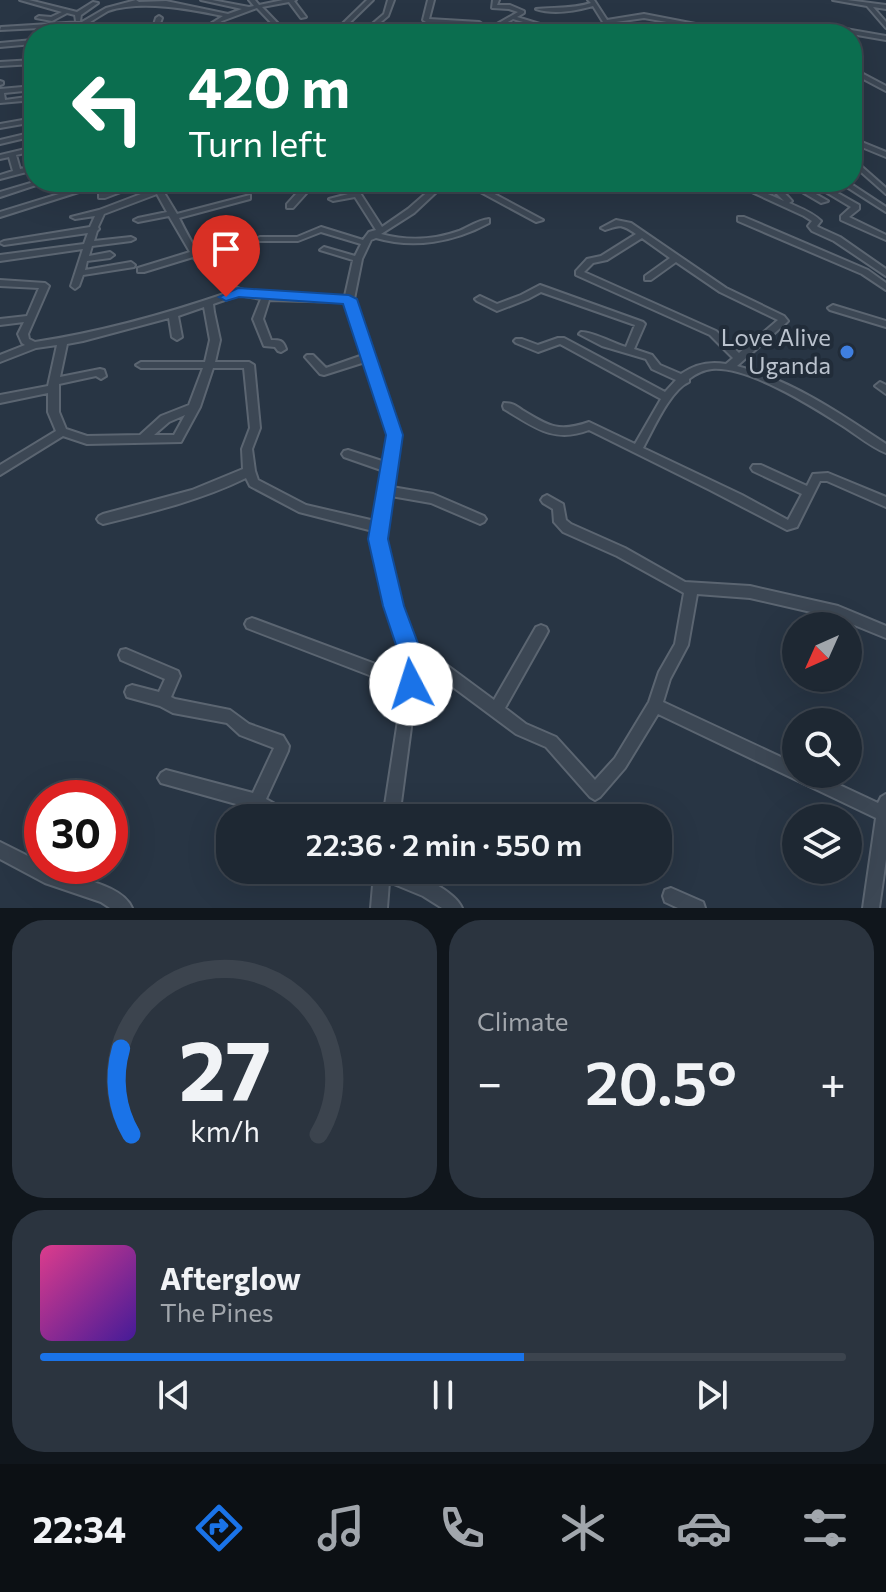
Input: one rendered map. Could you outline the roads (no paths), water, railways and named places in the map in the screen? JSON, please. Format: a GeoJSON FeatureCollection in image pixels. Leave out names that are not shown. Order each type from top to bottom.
{"type":"FeatureCollection","features":[{"type":"Feature","properties":{"kind":"street"},"geometry":{"type":"LineString","coordinates":[[23,0],[78,14],[95,3]]}},
{"type":"Feature","properties":{"kind":"street"},"geometry":{"type":"LineString","coordinates":[[113,0],[150,9]]}},
{"type":"Feature","properties":{"kind":"street"},"geometry":{"type":"LineString","coordinates":[[78,14],[81,24],[141,0]]}},
{"type":"Feature","properties":{"kind":"street"},"geometry":{"type":"LineString","coordinates":[[204,0],[253,8],[273,24]]}},
{"type":"Feature","properties":{"kind":"street"},"geometry":{"type":"LineString","coordinates":[[252,0],[253,8]]}},
{"type":"Feature","properties":{"kind":"street"},"geometry":{"type":"LineString","coordinates":[[216,24],[253,8],[292,0],[303,17]]}},
{"type":"Feature","properties":{"kind":"street"},"geometry":{"type":"LineString","coordinates":[[345,24],[370,0]]}},
{"type":"Feature","properties":{"kind":"street"},"geometry":{"type":"LineString","coordinates":[[375,24],[386,15],[391,0]]}},
{"type":"Feature","properties":{"kind":"street"},"geometry":{"type":"LineString","coordinates":[[431,0],[426,20],[479,24]]}},
{"type":"Feature","properties":{"kind":"street"},"geometry":{"type":"LineString","coordinates":[[496,0],[494,7],[510,7],[522,12],[499,24]]}},
{"type":"Feature","properties":{"kind":"street"},"geometry":{"type":"LineString","coordinates":[[836,0],[886,7]]}},
{"type":"Feature","properties":{"kind":"street"},"geometry":{"type":"LineString","coordinates":[[539,9],[550,12],[561,8],[576,10],[593,2],[606,22],[649,17],[688,24]]}},
{"type":"Feature","properties":{"kind":"street"},"geometry":{"type":"LineString","coordinates":[[125,5],[164,3],[229,16]]}},
{"type":"Feature","properties":{"kind":"street"},"geometry":{"type":"LineString","coordinates":[[868,5],[886,26]]}},
{"type":"Feature","properties":{"kind":"street"},"geometry":{"type":"LineString","coordinates":[[39,18],[52,19],[67,11]]}},
{"type":"Feature","properties":{"kind":"street"},"geometry":{"type":"LineString","coordinates":[[157,24],[159,18]]}},
{"type":"Feature","properties":{"kind":"street"},"geometry":{"type":"LineString","coordinates":[[515,18],[535,24]]}},
{"type":"Feature","properties":{"kind":"street"},"geometry":{"type":"LineString","coordinates":[[1,29],[24,28]]}},
{"type":"Feature","properties":{"kind":"street"},"geometry":{"type":"LineString","coordinates":[[862,34],[886,38]]}},
{"type":"Feature","properties":{"kind":"street"},"geometry":{"type":"LineString","coordinates":[[0,45],[24,43]]}},
{"type":"Feature","properties":{"kind":"street"},"geometry":{"type":"LineString","coordinates":[[0,64],[24,63]]}},
{"type":"Feature","properties":{"kind":"street"},"geometry":{"type":"LineString","coordinates":[[862,76],[886,89]]}},
{"type":"Feature","properties":{"kind":"street"},"geometry":{"type":"LineString","coordinates":[[24,89],[0,91],[2,102],[23,100],[24,106]]}},
{"type":"Feature","properties":{"kind":"street"},"geometry":{"type":"LineString","coordinates":[[0,126],[24,122]]}},
{"type":"Feature","properties":{"kind":"street"},"geometry":{"type":"LineString","coordinates":[[0,142],[24,136]]}},
{"type":"Feature","properties":{"kind":"street"},"geometry":{"type":"LineString","coordinates":[[862,144],[886,155]]}},
{"type":"Feature","properties":{"kind":"street"},"geometry":{"type":"LineString","coordinates":[[0,157],[24,151]]}},
{"type":"Feature","properties":{"kind":"street"},"geometry":{"type":"LineString","coordinates":[[12,154],[17,172]]}},
{"type":"Feature","properties":{"kind":"street"},"geometry":{"type":"LineString","coordinates":[[862,169],[886,192]]}},
{"type":"Feature","properties":{"kind":"street"},"geometry":{"type":"LineString","coordinates":[[0,177],[24,170]]}},
{"type":"Feature","properties":{"kind":"street"},"geometry":{"type":"LineString","coordinates":[[0,195],[24,187]]}},
{"type":"Feature","properties":{"kind":"street"},"geometry":{"type":"LineString","coordinates":[[20,203],[55,192]]}},
{"type":"Feature","properties":{"kind":"street"},"geometry":{"type":"LineString","coordinates":[[66,192],[71,194]]}},
{"type":"Feature","properties":{"kind":"street"},"geometry":{"type":"LineString","coordinates":[[0,215],[58,202],[77,192]]}},
{"type":"Feature","properties":{"kind":"street"},"geometry":{"type":"LineString","coordinates":[[102,196],[112,192]]}},
{"type":"Feature","properties":{"kind":"street"},"geometry":{"type":"LineString","coordinates":[[75,217],[101,212],[143,192]]}},
{"type":"Feature","properties":{"kind":"street"},"geometry":{"type":"LineString","coordinates":[[160,192],[195,253],[226,287],[266,296],[349,299]]}},
{"type":"Feature","properties":{"kind":"street"},"geometry":{"type":"LineString","coordinates":[[290,206],[303,192]]}},
{"type":"Feature","properties":{"kind":"street"},"geometry":{"type":"LineString","coordinates":[[393,804],[411,684],[412,657],[382,563],[379,527],[395,435],[349,299],[358,259],[372,236],[411,211],[432,192]]}},
{"type":"Feature","properties":{"kind":"street"},"geometry":{"type":"LineString","coordinates":[[485,192],[539,220]]}},
{"type":"Feature","properties":{"kind":"street"},"geometry":{"type":"LineString","coordinates":[[757,192],[816,220],[812,226],[815,229],[837,239],[886,273]]}},
{"type":"Feature","properties":{"kind":"street"},"geometry":{"type":"LineString","coordinates":[[780,192],[788,200],[787,205]]}},
{"type":"Feature","properties":{"kind":"street"},"geometry":{"type":"LineString","coordinates":[[809,192],[824,201]]}},
{"type":"Feature","properties":{"kind":"street"},"geometry":{"type":"LineString","coordinates":[[830,192],[856,207],[844,218],[886,238]]}},
{"type":"Feature","properties":{"kind":"street"},"geometry":{"type":"LineString","coordinates":[[858,192],[886,210]]}},
{"type":"Feature","properties":{"kind":"street"},"geometry":{"type":"LineString","coordinates":[[333,199],[358,194],[372,236]]}},
{"type":"Feature","properties":{"kind":"street"},"geometry":{"type":"LineString","coordinates":[[138,220],[174,215],[247,197]]}},
{"type":"Feature","properties":{"kind":"street"},"geometry":{"type":"LineString","coordinates":[[75,286],[101,212]]}},
{"type":"Feature","properties":{"kind":"street"},"geometry":{"type":"LineString","coordinates":[[741,219],[865,272],[886,287]]}},
{"type":"Feature","properties":{"kind":"street"},"geometry":{"type":"LineString","coordinates":[[260,239],[298,239],[321,229],[393,241],[429,240],[472,229],[486,221]]}},
{"type":"Feature","properties":{"kind":"street"},"geometry":{"type":"LineString","coordinates":[[605,228],[620,222],[723,290],[764,307],[783,321],[735,362],[699,368],[685,380],[667,398],[638,448]]}},
{"type":"Feature","properties":{"kind":"street"},"geometry":{"type":"LineString","coordinates":[[4,243],[95,229]]}},
{"type":"Feature","properties":{"kind":"street"},"geometry":{"type":"LineString","coordinates":[[641,235],[604,258],[591,260],[579,272],[713,333],[735,362],[823,407],[886,449]]}},
{"type":"Feature","properties":{"kind":"street"},"geometry":{"type":"LineString","coordinates":[[0,258],[131,239]]}},
{"type":"Feature","properties":{"kind":"street"},"geometry":{"type":"LineString","coordinates":[[324,250],[358,259]]}},
{"type":"Feature","properties":{"kind":"street"},"geometry":{"type":"LineString","coordinates":[[141,270],[195,253]]}},
{"type":"Feature","properties":{"kind":"street"},"geometry":{"type":"LineString","coordinates":[[83,259],[110,255]]}},
{"type":"Feature","properties":{"kind":"street"},"geometry":{"type":"LineString","coordinates":[[648,278],[676,258]]}},
{"type":"Feature","properties":{"kind":"street"},"geometry":{"type":"LineString","coordinates":[[79,273],[131,265]]}},
{"type":"Feature","properties":{"kind":"street"},"geometry":{"type":"LineString","coordinates":[[0,283],[45,286],[24,338],[34,345]]}},
{"type":"Feature","properties":{"kind":"street"},"geometry":{"type":"LineString","coordinates":[[480,299],[497,308],[527,299],[540,288],[560,294],[640,324],[629,351]]}},
{"type":"Feature","properties":{"kind":"street"},"geometry":{"type":"LineString","coordinates":[[0,359],[34,345],[62,343],[173,314],[238,292]]}},
{"type":"Feature","properties":{"kind":"street"},"geometry":{"type":"LineString","coordinates":[[266,296],[258,322],[267,344],[279,343],[281,349]]}},
{"type":"Feature","properties":{"kind":"street"},"geometry":{"type":"LineString","coordinates":[[62,343],[54,384],[53,415],[62,432],[87,440],[180,438],[195,407],[215,345],[209,303]]}},
{"type":"Feature","properties":{"kind":"street"},"geometry":{"type":"LineString","coordinates":[[833,308],[886,324]]}},
{"type":"Feature","properties":{"kind":"street"},"geometry":{"type":"LineString","coordinates":[[173,314],[177,337]]}},
{"type":"Feature","properties":{"kind":"street"},"geometry":{"type":"LineString","coordinates":[[0,322],[31,318]]}},
{"type":"Feature","properties":{"kind":"street"},"geometry":{"type":"LineString","coordinates":[[584,334],[649,357],[656,367],[685,380]]}},
{"type":"Feature","properties":{"kind":"street"},"geometry":{"type":"LineString","coordinates":[[519,341],[538,349],[561,340],[667,398]]}},
{"type":"Feature","properties":{"kind":"street"},"geometry":{"type":"LineString","coordinates":[[310,357],[324,372],[369,357]]}},
{"type":"Feature","properties":{"kind":"street"},"geometry":{"type":"LineString","coordinates":[[141,365],[250,366],[255,424],[247,449],[249,471],[254,483],[303,509],[379,527]]}},
{"type":"Feature","properties":{"kind":"street"},"geometry":{"type":"LineString","coordinates":[[0,399],[93,371],[100,372],[101,376]]}},
{"type":"Feature","properties":{"kind":"street"},"geometry":{"type":"LineString","coordinates":[[508,406],[558,433],[574,434],[588,426],[638,448],[689,476],[740,497],[787,525],[793,524],[817,477],[828,477],[886,502]]}},
{"type":"Feature","properties":{"kind":"street"},"geometry":{"type":"LineString","coordinates":[[143,439],[165,419],[195,407]]}},
{"type":"Feature","properties":{"kind":"street"},"geometry":{"type":"LineString","coordinates":[[0,471],[62,432]]}},
{"type":"Feature","properties":{"kind":"street"},"geometry":{"type":"LineString","coordinates":[[348,454],[389,468]]}},
{"type":"Feature","properties":{"kind":"street"},"geometry":{"type":"LineString","coordinates":[[757,468],[808,492]]}},
{"type":"Feature","properties":{"kind":"street"},"geometry":{"type":"LineString","coordinates":[[103,519],[220,487],[249,471]]}},
{"type":"Feature","properties":{"kind":"street"},"geometry":{"type":"LineString","coordinates":[[384,490],[433,499],[480,519]]}},
{"type":"Feature","properties":{"kind":"street"},"geometry":{"type":"LineString","coordinates":[[547,500],[559,507],[560,522],[567,528],[691,589],[750,592],[838,612],[886,632]]}},
{"type":"Feature","properties":{"kind":"street"},"geometry":{"type":"LineString","coordinates":[[412,657],[443,671],[521,729],[555,745],[595,792],[620,763],[655,705],[664,677],[681,645],[691,589]]}},
{"type":"Feature","properties":{"kind":"street"},"geometry":{"type":"LineString","coordinates":[[252,624],[411,684]]}},
{"type":"Feature","properties":{"kind":"street"},"geometry":{"type":"LineString","coordinates":[[495,711],[541,631]]}},
{"type":"Feature","properties":{"kind":"street"},"geometry":{"type":"LineString","coordinates":[[126,655],[173,676],[163,700]]}},
{"type":"Feature","properties":{"kind":"street"},"geometry":{"type":"LineString","coordinates":[[132,692],[163,700],[173,706],[230,717],[245,730],[278,741],[281,751],[257,802]]}},
{"type":"Feature","properties":{"kind":"street"},"geometry":{"type":"LineString","coordinates":[[655,705],[885,808],[871,908]]}},
{"type":"Feature","properties":{"kind":"street"},"geometry":{"type":"LineString","coordinates":[[166,778],[260,804]]}},
{"type":"Feature","properties":{"kind":"street"},"geometry":{"type":"LineString","coordinates":[[0,850],[51,877],[106,895],[124,908]]}},
{"type":"Feature","properties":{"kind":"street"},"geometry":{"type":"LineString","coordinates":[[379,908],[380,884]]}},
{"type":"Feature","properties":{"kind":"street"},"geometry":{"type":"LineString","coordinates":[[414,884],[448,901],[454,908]]}},
{"type":"Feature","properties":{"kind":"street"},"geometry":{"type":"LineString","coordinates":[[671,896],[697,908]]}},
{"type":"Feature","properties":{"kind":"place","name":"Love Alive Uganda"},"geometry":{"type":"Point","coordinates":[847,352]}}]}
